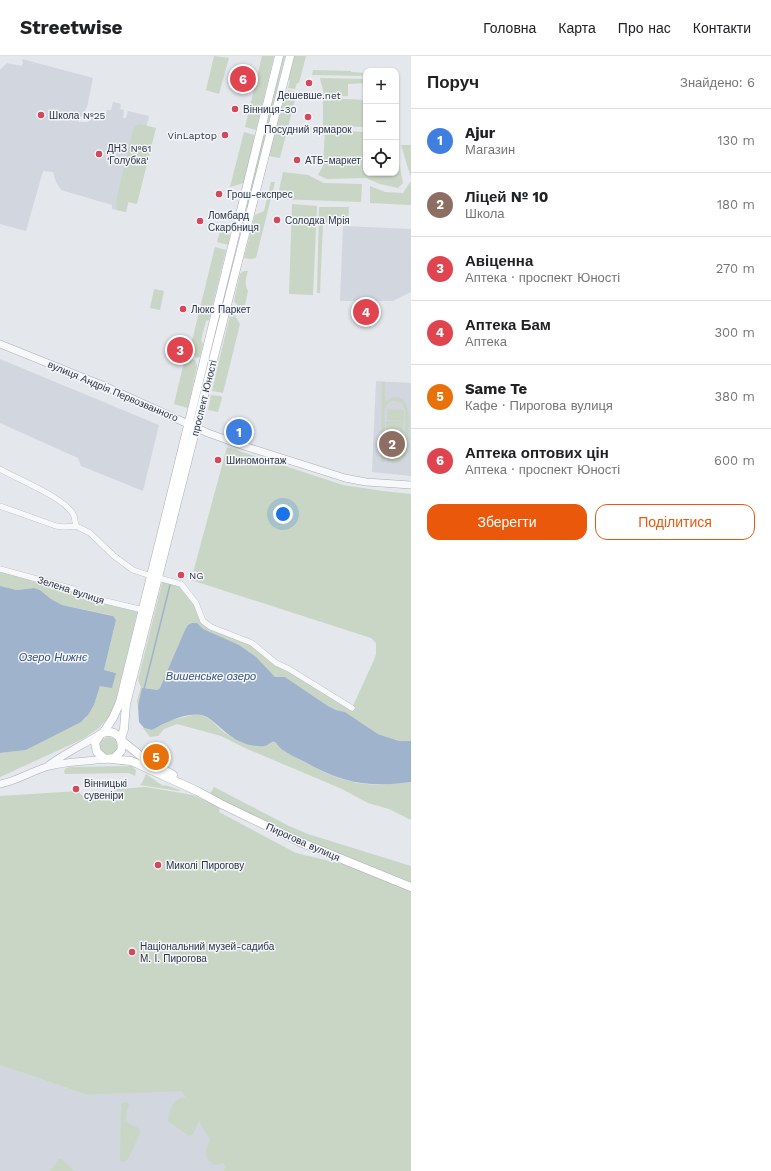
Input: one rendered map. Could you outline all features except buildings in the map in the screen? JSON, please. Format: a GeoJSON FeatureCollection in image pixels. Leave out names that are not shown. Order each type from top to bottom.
{"type":"FeatureCollection","features":[{"type":"Feature","properties":{"kind":"main road","name":"проспект Юності"},"geometry":{"type":"LineString","coordinates":[[121,740],[124,729],[126,704],[154,577],[192,426],[219,300],[279,56]]}},
{"type":"Feature","properties":{"kind":"main road","name":"проспект Юності"},"geometry":{"type":"LineString","coordinates":[[192,426],[228,302],[290,56]]}},
{"type":"Feature","properties":{"kind":"main road"},"geometry":{"type":"LineString","coordinates":[[241,208],[251,210]]}},
{"type":"Feature","properties":{"kind":"main road"},"geometry":{"type":"LineString","coordinates":[[219,300],[228,302]]}},
{"type":"Feature","properties":{"kind":"main road","name":"проспект Юності"},"geometry":{"type":"LineString","coordinates":[[101,734],[113,718],[120,702],[143,610],[154,577]]}},
{"type":"Feature","properties":{"kind":"main road"},"geometry":{"type":"LineString","coordinates":[[124,729],[138,754]]}},
{"type":"Feature","properties":{"kind":"main road"},"geometry":{"type":"LineString","coordinates":[[107,732],[114,733],[121,740],[121,751],[118,755],[108,759],[97,752],[95,748],[95,743],[101,734],[107,732]]}},
{"type":"Feature","properties":{"kind":"main road","name":"Пирогова вулиця"},"geometry":{"type":"LineString","coordinates":[[121,740],[138,754],[197,791],[221,804],[300,842],[411,887]]}},
{"type":"Feature","properties":{"kind":"main road","name":"Пирогова вулиця"},"geometry":{"type":"LineString","coordinates":[[108,759],[138,764],[197,791]]}},
{"type":"Feature","properties":{"kind":"street","name":"вулиця Андрія Первозванного"},"geometry":{"type":"LineString","coordinates":[[0,344],[96,382],[192,426],[244,446],[344,478],[366,482],[411,485]]}},
{"type":"Feature","properties":{"kind":"street"},"geometry":{"type":"LineString","coordinates":[[0,469],[40,489],[62,503],[74,516],[76,526]]}},
{"type":"Feature","properties":{"kind":"street"},"geometry":{"type":"LineString","coordinates":[[0,506],[56,526],[76,526],[90,533],[114,556],[133,570],[178,583],[183,586],[196,603],[204,621],[211,627],[252,643],[276,663],[290,669],[352,708]]}},
{"type":"Feature","properties":{"kind":"street","name":"Зелена вулиця"},"geometry":{"type":"LineString","coordinates":[[0,569],[73,589],[85,596],[143,610]]}},
{"type":"Feature","properties":{"kind":"street","name":"Пирогова вулиця"},"geometry":{"type":"LineString","coordinates":[[46,767],[60,757],[101,734]]}},
{"type":"Feature","properties":{"kind":"street","name":"Пирогова вулиця"},"geometry":{"type":"LineString","coordinates":[[0,784],[22,778],[46,767],[64,762],[108,759]]}},
{"type":"Feature","properties":{"kind":"shaded area"},"geometry":{"type":"Polygon","coordinates":[[[22,59],[93,78],[87,107],[78,122],[88,122],[91,114],[105,118],[107,110],[111,110],[113,102],[121,104],[120,109],[124,110],[123,118],[126,118],[128,111],[149,116],[126,212],[112,209],[112,205],[61,190],[56,182],[53,172],[43,171],[26,231],[0,224],[0,70],[7,63],[21,66],[23,64],[22,59]]]}},
{"type":"Feature","properties":{"kind":"shaded area"},"geometry":{"type":"Polygon","coordinates":[[[343,226],[411,229],[411,292],[393,301],[340,301],[343,226]]]}},
{"type":"Feature","properties":{"kind":"shaded area"},"geometry":{"type":"Polygon","coordinates":[[[0,359],[159,425],[143,491],[81,466],[78,458],[0,423],[0,359]]]}},
{"type":"Feature","properties":{"kind":"shaded area"},"geometry":{"type":"Polygon","coordinates":[[[376,381],[411,383],[411,476],[372,472],[376,381]]]}},
{"type":"Feature","properties":{"kind":"shaded area"},"geometry":{"type":"Polygon","coordinates":[[[0,1065],[87,1095],[182,1090],[226,1167],[223,1171],[0,1171],[0,1065]]]}},
{"type":"Feature","properties":{"kind":"green space"},"geometry":{"type":"Polygon","coordinates":[[[214,56],[229,58],[219,94],[206,90],[214,56]]]}},
{"type":"Feature","properties":{"kind":"green space"},"geometry":{"type":"Polygon","coordinates":[[[262,56],[274,56],[256,130],[245,127],[262,56]]]}},
{"type":"Feature","properties":{"kind":"green space"},"geometry":{"type":"Polygon","coordinates":[[[282,56],[285,56],[248,208],[245,207],[282,56]]]}},
{"type":"Feature","properties":{"kind":"green space"},"geometry":{"type":"Polygon","coordinates":[[[294,56],[306,56],[299,83],[297,83],[295,89],[288,88],[290,80],[288,80],[294,56]]]}},
{"type":"Feature","properties":{"kind":"green space"},"geometry":{"type":"Polygon","coordinates":[[[313,70],[363,73],[363,76],[312,75],[313,70]]]}},
{"type":"Feature","properties":{"kind":"green space"},"geometry":{"type":"Polygon","coordinates":[[[320,78],[363,79],[363,83],[348,84],[348,96],[324,97],[320,78]]]}},
{"type":"Feature","properties":{"kind":"green space"},"geometry":{"type":"Polygon","coordinates":[[[288,90],[297,92],[280,158],[269,156],[285,92],[287,93],[288,90]]]}},
{"type":"Feature","properties":{"kind":"green space"},"geometry":{"type":"Polygon","coordinates":[[[323,98],[363,100],[363,127],[323,126],[323,98]]]}},
{"type":"Feature","properties":{"kind":"green space"},"geometry":{"type":"Polygon","coordinates":[[[140,124],[156,128],[137,204],[128,202],[126,212],[117,210],[116,201],[133,130],[135,126],[140,124]]]}},
{"type":"Feature","properties":{"kind":"green space"},"geometry":{"type":"Polygon","coordinates":[[[325,130],[363,132],[363,176],[399,176],[399,163],[403,183],[398,188],[380,184],[366,178],[327,179],[318,175],[323,166],[325,130]]]}},
{"type":"Feature","properties":{"kind":"green space"},"geometry":{"type":"Polygon","coordinates":[[[244,132],[255,135],[244,183],[230,187],[244,132]]]}},
{"type":"Feature","properties":{"kind":"green space"},"geometry":{"type":"Polygon","coordinates":[[[401,145],[411,145],[411,178],[401,145]]]}},
{"type":"Feature","properties":{"kind":"green space"},"geometry":{"type":"Polygon","coordinates":[[[283,172],[308,175],[324,183],[362,184],[361,202],[277,199],[283,172]]]}},
{"type":"Feature","properties":{"kind":"green space"},"geometry":{"type":"Polygon","coordinates":[[[411,181],[411,205],[370,203],[370,186],[385,192],[403,193],[411,181]]]}},
{"type":"Feature","properties":{"kind":"green space"},"geometry":{"type":"Polygon","coordinates":[[[271,182],[275,182],[256,258],[244,258],[255,215],[264,211],[271,182]]]}},
{"type":"Feature","properties":{"kind":"green space"},"geometry":{"type":"Polygon","coordinates":[[[292,204],[317,206],[313,295],[289,294],[292,204]]]}},
{"type":"Feature","properties":{"kind":"green space"},"geometry":{"type":"Polygon","coordinates":[[[319,207],[349,207],[348,224],[323,223],[320,293],[317,293],[319,207]]]}},
{"type":"Feature","properties":{"kind":"green space"},"geometry":{"type":"Polygon","coordinates":[[[222,224],[230,236],[228,245],[217,242],[222,224]]]}},
{"type":"Feature","properties":{"kind":"green space"},"geometry":{"type":"Polygon","coordinates":[[[215,247],[226,250],[209,320],[206,321],[201,340],[203,344],[200,357],[196,358],[194,354],[189,353],[215,247]]]}},
{"type":"Feature","properties":{"kind":"green space"},"geometry":{"type":"Polygon","coordinates":[[[244,271],[248,271],[246,283],[248,291],[245,305],[238,306],[234,301],[240,274],[244,271]]]}},
{"type":"Feature","properties":{"kind":"green space"},"geometry":{"type":"Polygon","coordinates":[[[154,289],[164,291],[160,310],[150,308],[154,289]]]}},
{"type":"Feature","properties":{"kind":"green space"},"geometry":{"type":"Polygon","coordinates":[[[234,314],[240,324],[223,393],[212,391],[230,315],[234,314]]]}},
{"type":"Feature","properties":{"kind":"green space"},"geometry":{"type":"Polygon","coordinates":[[[185,358],[195,360],[197,366],[188,408],[174,404],[185,358]]]}},
{"type":"Feature","properties":{"kind":"green space"},"geometry":{"type":"Polygon","coordinates":[[[382,382],[385,382],[385,401],[398,397],[404,400],[408,408],[409,444],[407,453],[403,460],[393,463],[385,458],[385,462],[381,462],[382,382]],[[394,401],[389,403],[385,408],[385,450],[390,457],[394,459],[400,457],[405,451],[405,410],[402,403],[394,401]]]}},
{"type":"Feature","properties":{"kind":"green space"},"geometry":{"type":"Polygon","coordinates":[[[211,395],[221,396],[222,398],[218,412],[208,410],[211,395]]]}},
{"type":"Feature","properties":{"kind":"green space"},"geometry":{"type":"Polygon","coordinates":[[[387,409],[404,410],[404,421],[387,420],[387,409]]]}},
{"type":"Feature","properties":{"kind":"green space"},"geometry":{"type":"Polygon","coordinates":[[[386,421],[403,421],[403,452],[386,451],[386,421]]]}},
{"type":"Feature","properties":{"kind":"green space"},"geometry":{"type":"Polygon","coordinates":[[[227,447],[343,485],[411,494],[411,741],[399,741],[378,734],[345,712],[328,706],[285,677],[275,677],[272,674],[162,685],[157,690],[153,700],[138,706],[137,701],[141,687],[138,680],[163,579],[183,585],[203,621],[247,641],[352,708],[374,660],[376,654],[376,643],[371,638],[191,580],[227,447]]]}},
{"type":"Feature","properties":{"kind":"green space"},"geometry":{"type":"Polygon","coordinates":[[[0,569],[138,609],[117,697],[112,713],[108,718],[99,728],[83,739],[0,777],[0,753],[26,750],[85,719],[94,705],[100,686],[116,673],[104,670],[116,620],[111,615],[62,605],[51,599],[40,590],[34,588],[17,590],[0,586],[0,569]]]}},
{"type":"Feature","properties":{"kind":"green space"},"geometry":{"type":"Polygon","coordinates":[[[193,715],[203,716],[211,720],[225,733],[240,741],[267,745],[271,742],[275,742],[281,749],[290,754],[344,780],[369,784],[396,784],[411,782],[411,820],[389,809],[368,803],[342,789],[245,748],[221,736],[177,724],[164,729],[158,736],[150,737],[143,728],[152,730],[172,720],[193,715]]]}},
{"type":"Feature","properties":{"kind":"green space"},"geometry":{"type":"Polygon","coordinates":[[[109,737],[115,740],[118,746],[115,752],[109,755],[103,752],[100,746],[103,740],[109,737]]]}},
{"type":"Feature","properties":{"kind":"green space"},"geometry":{"type":"Polygon","coordinates":[[[131,766],[136,770],[135,776],[129,773],[65,774],[64,771],[66,768],[70,767],[131,766]]]}},
{"type":"Feature","properties":{"kind":"green space"},"geometry":{"type":"Polygon","coordinates":[[[146,774],[163,786],[165,785],[180,790],[140,785],[146,774]]]}},
{"type":"Feature","properties":{"kind":"green space"},"geometry":{"type":"Polygon","coordinates":[[[146,787],[193,795],[220,808],[219,812],[296,853],[375,872],[411,887],[411,1171],[223,1171],[226,1167],[223,1163],[214,1165],[208,1159],[206,1151],[210,1140],[199,1121],[193,1134],[189,1136],[168,1121],[170,1112],[175,1102],[179,1099],[186,1098],[182,1091],[87,1095],[0,1065],[0,796],[78,791],[86,800],[108,799],[111,792],[116,789],[146,787]]]}},
{"type":"Feature","properties":{"kind":"green space"},"geometry":{"type":"Polygon","coordinates":[[[214,787],[287,825],[308,834],[411,866],[411,883],[301,839],[210,794],[214,787]]]}},
{"type":"Feature","properties":{"kind":"green space"},"geometry":{"type":"Polygon","coordinates":[[[125,1102],[128,1103],[129,1106],[126,1121],[141,1131],[128,1159],[124,1162],[120,1160],[121,1104],[125,1102]]]}},
{"type":"Feature","properties":{"kind":"green space"},"geometry":{"type":"Polygon","coordinates":[[[59,1159],[61,1159],[75,1171],[50,1171],[59,1159]]]}},
{"type":"Feature","properties":{"kind":"water","name":"Озеро Нижнє"},"geometry":{"type":"Polygon","coordinates":[[[0,586],[17,590],[34,588],[40,590],[51,599],[62,605],[113,616],[116,620],[104,670],[116,673],[112,688],[100,686],[94,705],[88,715],[81,722],[26,750],[0,753],[0,586]]]}},
{"type":"Feature","properties":{"kind":"water","name":"Вишенське озеро"},"geometry":{"type":"Polygon","coordinates":[[[197,623],[203,629],[239,645],[256,657],[275,677],[285,677],[328,706],[345,712],[378,734],[399,741],[411,741],[411,782],[396,784],[369,784],[331,775],[281,749],[275,742],[272,742],[266,746],[260,746],[240,742],[204,716],[189,715],[165,723],[152,730],[144,728],[139,722],[138,706],[142,688],[157,690],[160,688],[185,630],[188,625],[197,623]]]}},
{"type":"Feature","properties":{"kind":"waterway"},"geometry":{"type":"LineString","coordinates":[[144,689],[170,585]]}},
{"type":"Feature","properties":{"kind":"place","name":"Аптека оптових цін"},"geometry":{"type":"Point","coordinates":[243,79]}},
{"type":"Feature","properties":{"kind":"place","name":"Дешевше.net"},"geometry":{"type":"Point","coordinates":[309,83]}},
{"type":"Feature","properties":{"kind":"place","name":"Вінниця-30"},"geometry":{"type":"Point","coordinates":[235,109]}},
{"type":"Feature","properties":{"kind":"place","name":"Школа №25"},"geometry":{"type":"Point","coordinates":[41,115]}},
{"type":"Feature","properties":{"kind":"place","name":"Посудний ярмарок"},"geometry":{"type":"Point","coordinates":[308,117]}},
{"type":"Feature","properties":{"kind":"place","name":"VinLaptop"},"geometry":{"type":"Point","coordinates":[225,135]}},
{"type":"Feature","properties":{"kind":"place","name":"ДНЗ №61 'Голубка'"},"geometry":{"type":"Point","coordinates":[99,154]}},
{"type":"Feature","properties":{"kind":"place","name":"АТБ-маркет"},"geometry":{"type":"Point","coordinates":[297,160]}},
{"type":"Feature","properties":{"kind":"place","name":"Грош-експрес"},"geometry":{"type":"Point","coordinates":[219,194]}},
{"type":"Feature","properties":{"kind":"place","name":"Солодка Мрія"},"geometry":{"type":"Point","coordinates":[277,220]}},
{"type":"Feature","properties":{"kind":"place","name":"Ломбард Скарбниця"},"geometry":{"type":"Point","coordinates":[200,221]}},
{"type":"Feature","properties":{"kind":"place","name":"Люкс Паркет"},"geometry":{"type":"Point","coordinates":[183,309]}},
{"type":"Feature","properties":{"kind":"place","name":"Аптека Бам"},"geometry":{"type":"Point","coordinates":[366,312]}},
{"type":"Feature","properties":{"kind":"place","name":"Авіценна"},"geometry":{"type":"Point","coordinates":[180,350]}},
{"type":"Feature","properties":{"kind":"place","name":"Ajur"},"geometry":{"type":"Point","coordinates":[239,432]}},
{"type":"Feature","properties":{"kind":"place","name":"Ліцей № 10"},"geometry":{"type":"Point","coordinates":[392,444]}},
{"type":"Feature","properties":{"kind":"place","name":"Шиномонтаж"},"geometry":{"type":"Point","coordinates":[218,460]}},
{"type":"Feature","properties":{"kind":"place","name":"NG"},"geometry":{"type":"Point","coordinates":[181,575]}},
{"type":"Feature","properties":{"kind":"place","name":"Same Te"},"geometry":{"type":"Point","coordinates":[156,757]}},
{"type":"Feature","properties":{"kind":"place","name":"Вінницькі сувеніри"},"geometry":{"type":"Point","coordinates":[76,789]}},
{"type":"Feature","properties":{"kind":"place","name":"Миколі Пирогову"},"geometry":{"type":"Point","coordinates":[158,865]}},
{"type":"Feature","properties":{"kind":"place","name":"Національний музей-садиба М. І. Пирогова"},"geometry":{"type":"Point","coordinates":[132,952]}}]}
